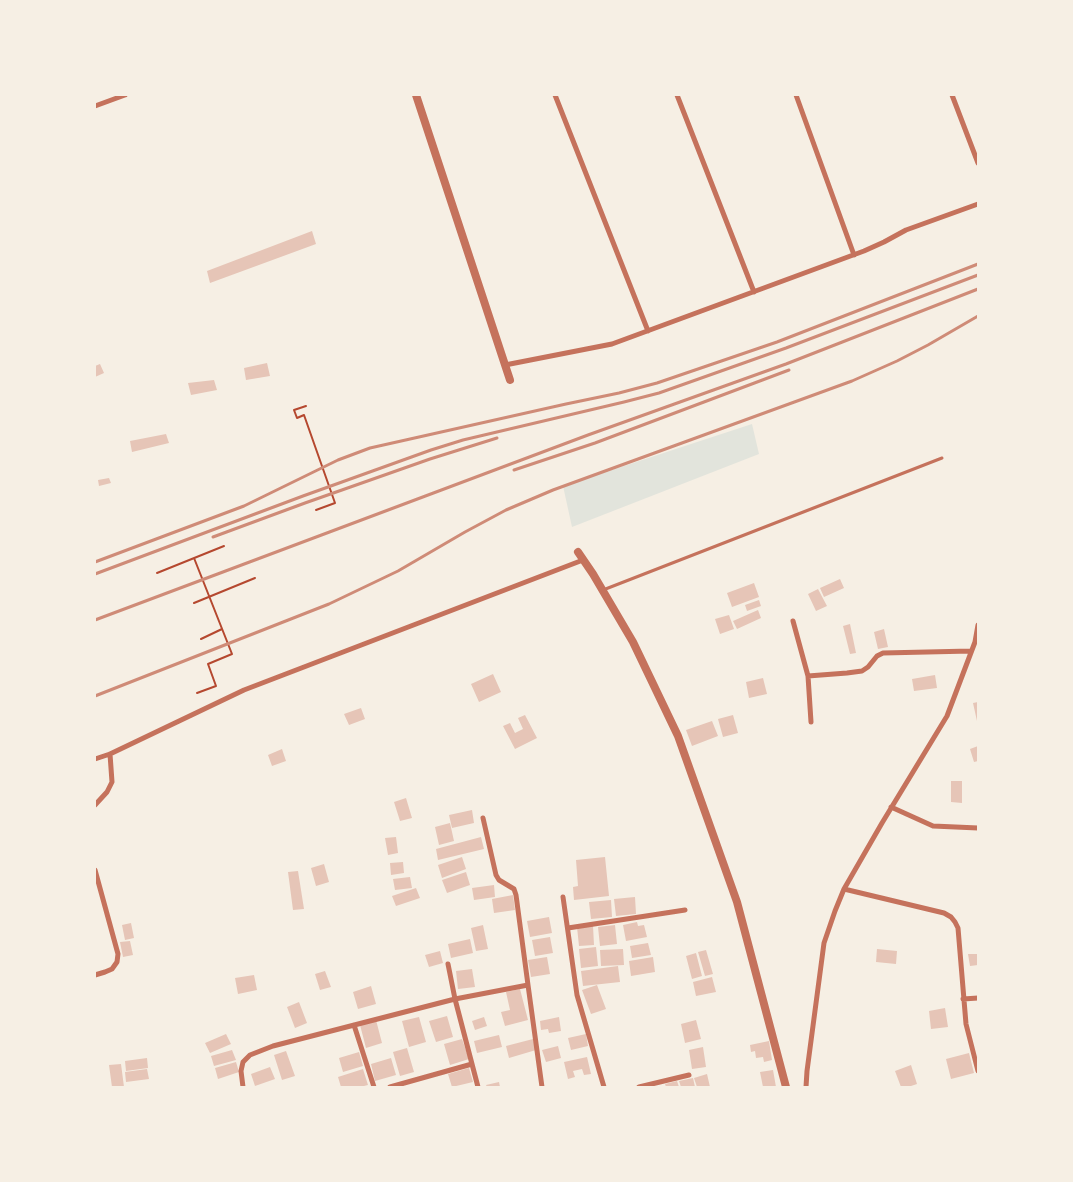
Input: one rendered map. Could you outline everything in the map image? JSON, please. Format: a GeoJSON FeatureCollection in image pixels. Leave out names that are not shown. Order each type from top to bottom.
{"type":"FeatureCollection","features":[{"type":"Feature","properties":{"kind":"street"},"geometry":{"type":"LineString","coordinates":[[95,106],[125,95]]}},
{"type":"Feature","properties":{"kind":"street"},"geometry":{"type":"LineString","coordinates":[[416,95],[510,380]]}},
{"type":"Feature","properties":{"kind":"street"},"geometry":{"type":"LineString","coordinates":[[555,95],[648,331]]}},
{"type":"Feature","properties":{"kind":"street"},"geometry":{"type":"LineString","coordinates":[[677,95],[754,292]]}},
{"type":"Feature","properties":{"kind":"street"},"geometry":{"type":"LineString","coordinates":[[796,95],[854,255]]}},
{"type":"Feature","properties":{"kind":"street"},"geometry":{"type":"LineString","coordinates":[[952,95],[978,163]]}},
{"type":"Feature","properties":{"kind":"street"},"geometry":{"type":"LineString","coordinates":[[505,365],[612,344],[854,255],[906,230],[978,204]]}},
{"type":"Feature","properties":{"kind":"street"},"geometry":{"type":"LineString","coordinates":[[578,552],[603,590],[633,642],[681,746],[738,902],[786,1087]]}},
{"type":"Feature","properties":{"kind":"street"},"geometry":{"type":"LineString","coordinates":[[95,760],[244,690],[583,560]]}},
{"type":"Feature","properties":{"kind":"street"},"geometry":{"type":"LineString","coordinates":[[793,621],[808,676],[810,722]]}},
{"type":"Feature","properties":{"kind":"street"},"geometry":{"type":"LineString","coordinates":[[806,1087],[824,943],[834,911],[844,889],[891,807],[947,716],[971,651],[977,643],[978,625]]}},
{"type":"Feature","properties":{"kind":"street"},"geometry":{"type":"LineString","coordinates":[[808,676],[847,674],[862,671],[877,656],[883,653],[971,651]]}},
{"type":"Feature","properties":{"kind":"street"},"geometry":{"type":"LineString","coordinates":[[95,806],[108,792],[112,782],[110,754]]}},
{"type":"Feature","properties":{"kind":"street"},"geometry":{"type":"LineString","coordinates":[[891,807],[933,826],[978,828]]}},
{"type":"Feature","properties":{"kind":"street"},"geometry":{"type":"LineString","coordinates":[[483,818],[496,875],[499,880],[514,889],[516,894],[542,1087]]}},
{"type":"Feature","properties":{"kind":"street"},"geometry":{"type":"LineString","coordinates":[[95,870],[118,954],[117,962],[112,969],[95,975]]}},
{"type":"Feature","properties":{"kind":"street"},"geometry":{"type":"LineString","coordinates":[[844,889],[944,913],[956,922],[966,1024],[978,1071]]}},
{"type":"Feature","properties":{"kind":"street"},"geometry":{"type":"LineString","coordinates":[[563,897],[577,995],[604,1087]]}},
{"type":"Feature","properties":{"kind":"street"},"geometry":{"type":"LineString","coordinates":[[568,928],[685,910]]}},
{"type":"Feature","properties":{"kind":"street"},"geometry":{"type":"LineString","coordinates":[[448,964],[478,1087]]}},
{"type":"Feature","properties":{"kind":"street"},"geometry":{"type":"LineString","coordinates":[[243,1087],[241,1071],[244,1062],[250,1054],[273,1046],[455,999],[528,985]]}},
{"type":"Feature","properties":{"kind":"street"},"geometry":{"type":"LineString","coordinates":[[963,999],[978,998]]}},
{"type":"Feature","properties":{"kind":"street"},"geometry":{"type":"LineString","coordinates":[[354,1025],[374,1087]]}},
{"type":"Feature","properties":{"kind":"street"},"geometry":{"type":"LineString","coordinates":[[390,1087],[472,1064]]}},
{"type":"Feature","properties":{"kind":"street"},"geometry":{"type":"LineString","coordinates":[[639,1087],[689,1075]]}},
{"type":"Feature","properties":{"kind":"lane"},"geometry":{"type":"LineString","coordinates":[[603,590],[942,458]]}},
{"type":"Feature","properties":{"kind":"path"},"geometry":{"type":"LineString","coordinates":[[306,406],[294,410],[297,418],[304,415],[335,503],[316,510]]}},
{"type":"Feature","properties":{"kind":"path"},"geometry":{"type":"LineString","coordinates":[[158,573],[224,546]]}},
{"type":"Feature","properties":{"kind":"path"},"geometry":{"type":"LineString","coordinates":[[194,558],[232,654],[208,664],[216,686],[198,693]]}},
{"type":"Feature","properties":{"kind":"path"},"geometry":{"type":"LineString","coordinates":[[194,603],[255,578]]}},
{"type":"Feature","properties":{"kind":"path"},"geometry":{"type":"LineString","coordinates":[[201,639],[222,629]]}},
{"type":"Feature","properties":{"kind":"shaded area"},"geometry":{"type":"Polygon","coordinates":[[[752,424],[759,454],[572,527],[563,486],[752,424]]]}},
{"type":"Feature","properties":{"kind":"building"},"geometry":{"type":"Polygon","coordinates":[[[312,231],[316,244],[210,283],[207,271],[312,231]]]}},
{"type":"Feature","properties":{"kind":"building"},"geometry":{"type":"Polygon","coordinates":[[[267,363],[270,376],[246,380],[244,368],[267,363]]]}},
{"type":"Feature","properties":{"kind":"building"},"geometry":{"type":"Polygon","coordinates":[[[100,364],[104,373],[95,377],[95,366],[100,364]]]}},
{"type":"Feature","properties":{"kind":"building"},"geometry":{"type":"Polygon","coordinates":[[[214,380],[217,390],[191,395],[188,383],[214,380]]]}},
{"type":"Feature","properties":{"kind":"building"},"geometry":{"type":"Polygon","coordinates":[[[166,434],[169,443],[132,452],[130,441],[166,434]]]}},
{"type":"Feature","properties":{"kind":"building"},"geometry":{"type":"Polygon","coordinates":[[[109,478],[111,483],[99,486],[98,480],[109,478]]]}},
{"type":"Feature","properties":{"kind":"building"},"geometry":{"type":"Polygon","coordinates":[[[840,579],[844,588],[824,597],[820,588],[840,579]]]}},
{"type":"Feature","properties":{"kind":"building"},"geometry":{"type":"Polygon","coordinates":[[[754,583],[759,597],[732,607],[727,593],[754,583]]]}},
{"type":"Feature","properties":{"kind":"building"},"geometry":{"type":"Polygon","coordinates":[[[818,589],[827,606],[816,611],[808,594],[818,589]]]}},
{"type":"Feature","properties":{"kind":"building"},"geometry":{"type":"Polygon","coordinates":[[[759,600],[761,606],[747,611],[745,605],[759,600]]]}},
{"type":"Feature","properties":{"kind":"building"},"geometry":{"type":"Polygon","coordinates":[[[758,610],[761,618],[737,629],[733,621],[758,610]]]}},
{"type":"Feature","properties":{"kind":"building"},"geometry":{"type":"Polygon","coordinates":[[[729,615],[734,629],[720,634],[715,619],[729,615]]]}},
{"type":"Feature","properties":{"kind":"building"},"geometry":{"type":"Polygon","coordinates":[[[850,624],[856,653],[850,654],[843,626],[850,624]]]}},
{"type":"Feature","properties":{"kind":"building"},"geometry":{"type":"Polygon","coordinates":[[[884,629],[888,647],[878,649],[874,632],[884,629]]]}},
{"type":"Feature","properties":{"kind":"building"},"geometry":{"type":"Polygon","coordinates":[[[493,674],[501,692],[479,702],[471,684],[493,674]]]}},
{"type":"Feature","properties":{"kind":"building"},"geometry":{"type":"Polygon","coordinates":[[[935,675],[937,688],[914,691],[912,679],[935,675]]]}},
{"type":"Feature","properties":{"kind":"building"},"geometry":{"type":"Polygon","coordinates":[[[763,678],[767,694],[749,698],[746,682],[763,678]]]}},
{"type":"Feature","properties":{"kind":"building"},"geometry":{"type":"Polygon","coordinates":[[[978,702],[978,721],[977,721],[973,703],[978,702]]]}},
{"type":"Feature","properties":{"kind":"building"},"geometry":{"type":"Polygon","coordinates":[[[361,708],[365,719],[349,725],[344,714],[361,708]]]}},
{"type":"Feature","properties":{"kind":"building"},"geometry":{"type":"Polygon","coordinates":[[[525,715],[537,738],[515,749],[503,726],[510,723],[515,733],[523,729],[518,718],[525,715]]]}},
{"type":"Feature","properties":{"kind":"building"},"geometry":{"type":"Polygon","coordinates":[[[733,715],[738,733],[723,737],[718,719],[733,715]]]}},
{"type":"Feature","properties":{"kind":"building"},"geometry":{"type":"Polygon","coordinates":[[[712,721],[718,736],[692,746],[686,730],[712,721]]]}},
{"type":"Feature","properties":{"kind":"building"},"geometry":{"type":"Polygon","coordinates":[[[978,746],[978,761],[974,762],[970,749],[978,746]]]}},
{"type":"Feature","properties":{"kind":"building"},"geometry":{"type":"Polygon","coordinates":[[[282,749],[286,761],[272,766],[268,755],[282,749]]]}},
{"type":"Feature","properties":{"kind":"building"},"geometry":{"type":"Polygon","coordinates":[[[951,781],[962,781],[962,803],[951,802],[951,781]]]}},
{"type":"Feature","properties":{"kind":"building"},"geometry":{"type":"Polygon","coordinates":[[[406,798],[412,818],[400,821],[394,802],[406,798]]]}},
{"type":"Feature","properties":{"kind":"building"},"geometry":{"type":"Polygon","coordinates":[[[472,810],[474,823],[452,828],[449,815],[472,810]]]}},
{"type":"Feature","properties":{"kind":"building"},"geometry":{"type":"Polygon","coordinates":[[[450,823],[454,841],[439,845],[435,827],[450,823]]]}},
{"type":"Feature","properties":{"kind":"building"},"geometry":{"type":"Polygon","coordinates":[[[396,837],[398,853],[388,855],[385,838],[396,837]]]}},
{"type":"Feature","properties":{"kind":"building"},"geometry":{"type":"Polygon","coordinates":[[[481,837],[484,849],[438,860],[436,849],[481,837]]]}},
{"type":"Feature","properties":{"kind":"building"},"geometry":{"type":"Polygon","coordinates":[[[462,857],[466,869],[442,878],[438,865],[462,857]]]}},
{"type":"Feature","properties":{"kind":"building"},"geometry":{"type":"Polygon","coordinates":[[[605,857],[609,896],[574,900],[573,887],[578,886],[576,860],[605,857]]]}},
{"type":"Feature","properties":{"kind":"building"},"geometry":{"type":"Polygon","coordinates":[[[403,862],[404,873],[391,875],[390,863],[403,862]]]}},
{"type":"Feature","properties":{"kind":"building"},"geometry":{"type":"Polygon","coordinates":[[[324,864],[329,882],[316,886],[311,868],[324,864]]]}},
{"type":"Feature","properties":{"kind":"building"},"geometry":{"type":"Polygon","coordinates":[[[298,871],[304,909],[293,910],[288,872],[298,871]]]}},
{"type":"Feature","properties":{"kind":"building"},"geometry":{"type":"Polygon","coordinates":[[[466,872],[470,885],[447,893],[442,880],[466,872]]]}},
{"type":"Feature","properties":{"kind":"building"},"geometry":{"type":"Polygon","coordinates":[[[410,877],[412,888],[395,890],[393,879],[410,877]]]}},
{"type":"Feature","properties":{"kind":"building"},"geometry":{"type":"Polygon","coordinates":[[[494,885],[495,897],[474,900],[472,888],[494,885]]]}},
{"type":"Feature","properties":{"kind":"building"},"geometry":{"type":"Polygon","coordinates":[[[416,888],[420,898],[396,906],[392,896],[416,888]]]}},
{"type":"Feature","properties":{"kind":"building"},"geometry":{"type":"Polygon","coordinates":[[[513,895],[515,910],[494,913],[492,899],[513,895]]]}},
{"type":"Feature","properties":{"kind":"building"},"geometry":{"type":"Polygon","coordinates":[[[635,897],[636,914],[616,916],[614,899],[635,897]]]}},
{"type":"Feature","properties":{"kind":"building"},"geometry":{"type":"Polygon","coordinates":[[[611,900],[612,917],[591,919],[589,902],[611,900]]]}},
{"type":"Feature","properties":{"kind":"building"},"geometry":{"type":"Polygon","coordinates":[[[549,917],[552,933],[530,937],[527,921],[549,917]]]}},
{"type":"Feature","properties":{"kind":"building"},"geometry":{"type":"Polygon","coordinates":[[[637,922],[638,926],[644,925],[647,937],[626,941],[623,925],[637,922]]]}},
{"type":"Feature","properties":{"kind":"building"},"geometry":{"type":"Polygon","coordinates":[[[131,923],[134,938],[125,940],[122,925],[131,923]]]}},
{"type":"Feature","properties":{"kind":"building"},"geometry":{"type":"Polygon","coordinates":[[[483,925],[488,949],[476,951],[471,928],[483,925]]]}},
{"type":"Feature","properties":{"kind":"building"},"geometry":{"type":"Polygon","coordinates":[[[615,925],[617,944],[600,946],[598,927],[615,925]]]}},
{"type":"Feature","properties":{"kind":"building"},"geometry":{"type":"Polygon","coordinates":[[[593,926],[594,945],[579,946],[577,927],[593,926]]]}},
{"type":"Feature","properties":{"kind":"building"},"geometry":{"type":"Polygon","coordinates":[[[550,937],[553,953],[535,956],[532,940],[550,937]]]}},
{"type":"Feature","properties":{"kind":"building"},"geometry":{"type":"Polygon","coordinates":[[[470,939],[473,953],[451,958],[448,944],[470,939]]]}},
{"type":"Feature","properties":{"kind":"building"},"geometry":{"type":"Polygon","coordinates":[[[130,941],[133,955],[123,957],[120,942],[130,941]]]}},
{"type":"Feature","properties":{"kind":"building"},"geometry":{"type":"Polygon","coordinates":[[[648,943],[651,955],[632,958],[630,946],[648,943]]]}},
{"type":"Feature","properties":{"kind":"building"},"geometry":{"type":"Polygon","coordinates":[[[596,947],[598,966],[581,968],[579,949],[596,947]]]}},
{"type":"Feature","properties":{"kind":"building"},"geometry":{"type":"Polygon","coordinates":[[[623,949],[624,965],[601,966],[600,950],[623,949]]]}},
{"type":"Feature","properties":{"kind":"building"},"geometry":{"type":"Polygon","coordinates":[[[877,949],[897,951],[896,964],[876,962],[877,949]]]}},
{"type":"Feature","properties":{"kind":"building"},"geometry":{"type":"Polygon","coordinates":[[[706,950],[713,974],[705,976],[698,952],[706,950]]]}},
{"type":"Feature","properties":{"kind":"building"},"geometry":{"type":"Polygon","coordinates":[[[440,951],[443,963],[429,967],[425,955],[440,951]]]}},
{"type":"Feature","properties":{"kind":"building"},"geometry":{"type":"Polygon","coordinates":[[[696,953],[702,976],[692,979],[686,956],[696,953]]]}},
{"type":"Feature","properties":{"kind":"building"},"geometry":{"type":"Polygon","coordinates":[[[968,954],[978,954],[978,965],[970,966],[968,954]]]}},
{"type":"Feature","properties":{"kind":"building"},"geometry":{"type":"Polygon","coordinates":[[[547,957],[550,974],[531,977],[528,960],[547,957]]]}},
{"type":"Feature","properties":{"kind":"building"},"geometry":{"type":"Polygon","coordinates":[[[653,957],[655,972],[631,976],[629,961],[653,957]]]}},
{"type":"Feature","properties":{"kind":"building"},"geometry":{"type":"Polygon","coordinates":[[[618,966],[620,982],[583,986],[581,971],[618,966]]]}},
{"type":"Feature","properties":{"kind":"building"},"geometry":{"type":"Polygon","coordinates":[[[472,969],[475,987],[458,989],[456,971],[472,969]]]}},
{"type":"Feature","properties":{"kind":"building"},"geometry":{"type":"Polygon","coordinates":[[[325,971],[331,987],[320,990],[315,974],[325,971]]]}},
{"type":"Feature","properties":{"kind":"building"},"geometry":{"type":"Polygon","coordinates":[[[254,975],[257,990],[238,994],[235,978],[254,975]]]}},
{"type":"Feature","properties":{"kind":"building"},"geometry":{"type":"Polygon","coordinates":[[[712,977],[716,992],[696,996],[693,982],[712,977]]]}},
{"type":"Feature","properties":{"kind":"building"},"geometry":{"type":"Polygon","coordinates":[[[597,985],[606,1009],[591,1014],[582,990],[597,985]]]}},
{"type":"Feature","properties":{"kind":"building"},"geometry":{"type":"Polygon","coordinates":[[[371,986],[376,1004],[358,1009],[353,992],[371,986]]]}},
{"type":"Feature","properties":{"kind":"building"},"geometry":{"type":"Polygon","coordinates":[[[520,989],[528,1020],[505,1026],[501,1012],[510,1010],[506,992],[520,989]]]}},
{"type":"Feature","properties":{"kind":"building"},"geometry":{"type":"Polygon","coordinates":[[[299,1002],[307,1023],[295,1028],[287,1007],[299,1002]]]}},
{"type":"Feature","properties":{"kind":"building"},"geometry":{"type":"Polygon","coordinates":[[[945,1008],[948,1027],[931,1029],[929,1011],[945,1008]]]}},
{"type":"Feature","properties":{"kind":"building"},"geometry":{"type":"Polygon","coordinates":[[[447,1016],[453,1037],[436,1042],[429,1021],[447,1016]]]}},
{"type":"Feature","properties":{"kind":"building"},"geometry":{"type":"Polygon","coordinates":[[[419,1017],[426,1042],[409,1047],[402,1021],[419,1017]]]}},
{"type":"Feature","properties":{"kind":"building"},"geometry":{"type":"Polygon","coordinates":[[[484,1017],[487,1026],[475,1030],[472,1021],[484,1017]]]}},
{"type":"Feature","properties":{"kind":"building"},"geometry":{"type":"Polygon","coordinates":[[[559,1017],[561,1031],[549,1033],[548,1029],[541,1030],[540,1021],[559,1017]]]}},
{"type":"Feature","properties":{"kind":"building"},"geometry":{"type":"Polygon","coordinates":[[[376,1020],[382,1043],[366,1048],[360,1025],[376,1020]]]}},
{"type":"Feature","properties":{"kind":"building"},"geometry":{"type":"Polygon","coordinates":[[[696,1020],[701,1039],[685,1043],[681,1024],[696,1020]]]}},
{"type":"Feature","properties":{"kind":"building"},"geometry":{"type":"Polygon","coordinates":[[[226,1034],[231,1044],[210,1053],[205,1043],[226,1034]]]}},
{"type":"Feature","properties":{"kind":"building"},"geometry":{"type":"Polygon","coordinates":[[[586,1034],[588,1046],[571,1050],[568,1038],[586,1034]]]}},
{"type":"Feature","properties":{"kind":"building"},"geometry":{"type":"Polygon","coordinates":[[[499,1035],[502,1047],[477,1053],[474,1041],[499,1035]]]}},
{"type":"Feature","properties":{"kind":"building"},"geometry":{"type":"Polygon","coordinates":[[[462,1039],[469,1059],[450,1065],[444,1044],[462,1039]]]}},
{"type":"Feature","properties":{"kind":"building"},"geometry":{"type":"Polygon","coordinates":[[[533,1039],[536,1050],[509,1058],[506,1046],[533,1039]]]}},
{"type":"Feature","properties":{"kind":"building"},"geometry":{"type":"Polygon","coordinates":[[[769,1041],[772,1060],[764,1062],[763,1057],[756,1058],[755,1051],[751,1052],[750,1045],[769,1041]]]}},
{"type":"Feature","properties":{"kind":"building"},"geometry":{"type":"Polygon","coordinates":[[[558,1046],[561,1058],[546,1062],[542,1050],[558,1046]]]}},
{"type":"Feature","properties":{"kind":"building"},"geometry":{"type":"Polygon","coordinates":[[[703,1047],[706,1067],[692,1069],[689,1050],[703,1047]]]}},
{"type":"Feature","properties":{"kind":"building"},"geometry":{"type":"Polygon","coordinates":[[[407,1048],[414,1072],[400,1076],[393,1052],[407,1048]]]}},
{"type":"Feature","properties":{"kind":"building"},"geometry":{"type":"Polygon","coordinates":[[[232,1050],[236,1060],[214,1066],[211,1056],[232,1050]]]}},
{"type":"Feature","properties":{"kind":"building"},"geometry":{"type":"Polygon","coordinates":[[[286,1051],[295,1076],[282,1080],[274,1055],[286,1051]]]}},
{"type":"Feature","properties":{"kind":"building"},"geometry":{"type":"Polygon","coordinates":[[[359,1052],[363,1066],[343,1072],[339,1058],[359,1052]]]}},
{"type":"Feature","properties":{"kind":"building"},"geometry":{"type":"Polygon","coordinates":[[[969,1053],[974,1073],[951,1079],[946,1059],[969,1053]]]}},
{"type":"Feature","properties":{"kind":"building"},"geometry":{"type":"Polygon","coordinates":[[[587,1057],[591,1074],[584,1075],[582,1069],[573,1071],[575,1077],[568,1079],[564,1062],[587,1057]]]}},
{"type":"Feature","properties":{"kind":"building"},"geometry":{"type":"Polygon","coordinates":[[[147,1058],[148,1068],[126,1071],[125,1061],[147,1058]]]}},
{"type":"Feature","properties":{"kind":"building"},"geometry":{"type":"Polygon","coordinates":[[[391,1058],[396,1075],[375,1081],[371,1064],[391,1058]]]}},
{"type":"Feature","properties":{"kind":"building"},"geometry":{"type":"Polygon","coordinates":[[[236,1062],[239,1072],[218,1079],[215,1068],[236,1062]]]}},
{"type":"Feature","properties":{"kind":"building"},"geometry":{"type":"Polygon","coordinates":[[[121,1064],[124,1087],[112,1087],[109,1065],[121,1064]]]}},
{"type":"Feature","properties":{"kind":"building"},"geometry":{"type":"Polygon","coordinates":[[[911,1065],[917,1084],[901,1087],[895,1071],[911,1065]]]}},
{"type":"Feature","properties":{"kind":"building"},"geometry":{"type":"Polygon","coordinates":[[[270,1067],[275,1079],[255,1086],[251,1074],[270,1067]]]}},
{"type":"Feature","properties":{"kind":"building"},"geometry":{"type":"Polygon","coordinates":[[[469,1068],[473,1082],[452,1087],[448,1074],[469,1068]]]}},
{"type":"Feature","properties":{"kind":"building"},"geometry":{"type":"Polygon","coordinates":[[[147,1069],[149,1079],[126,1082],[125,1072],[147,1069]]]}},
{"type":"Feature","properties":{"kind":"building"},"geometry":{"type":"Polygon","coordinates":[[[363,1069],[368,1085],[341,1087],[338,1077],[363,1069]]]}},
{"type":"Feature","properties":{"kind":"building"},"geometry":{"type":"Polygon","coordinates":[[[773,1070],[776,1087],[763,1087],[760,1072],[773,1070]]]}},
{"type":"Feature","properties":{"kind":"building"},"geometry":{"type":"Polygon","coordinates":[[[707,1074],[710,1087],[697,1087],[694,1078],[707,1074]]]}},
{"type":"Feature","properties":{"kind":"building"},"geometry":{"type":"Polygon","coordinates":[[[693,1078],[695,1087],[681,1087],[679,1081],[693,1078]]]}},
{"type":"Feature","properties":{"kind":"building"},"geometry":{"type":"Polygon","coordinates":[[[677,1081],[679,1087],[666,1087],[665,1084],[677,1081]]]}},
{"type":"Feature","properties":{"kind":"building"},"geometry":{"type":"Polygon","coordinates":[[[499,1082],[500,1087],[487,1087],[486,1085],[499,1082]]]}},
{"type":"Feature","properties":{"kind":"railway"},"geometry":{"type":"LineString","coordinates":[[95,562],[244,506],[338,460],[370,448],[657,383],[777,342],[978,264]]}},
{"type":"Feature","properties":{"kind":"railway"},"geometry":{"type":"LineString","coordinates":[[95,574],[431,450],[463,440],[659,393],[786,348],[978,275]]}},
{"type":"Feature","properties":{"kind":"railway"},"geometry":{"type":"LineString","coordinates":[[95,620],[588,435],[786,364],[978,289]]}},
{"type":"Feature","properties":{"kind":"railway"},"geometry":{"type":"LineString","coordinates":[[95,696],[329,604],[398,571],[506,510],[553,490],[852,381],[897,361],[978,316]]}},
{"type":"Feature","properties":{"kind":"railway"},"geometry":{"type":"LineString","coordinates":[[514,470],[595,443],[789,370]]}},
{"type":"Feature","properties":{"kind":"railway"},"geometry":{"type":"LineString","coordinates":[[213,537],[430,459],[497,438]]}}]}
